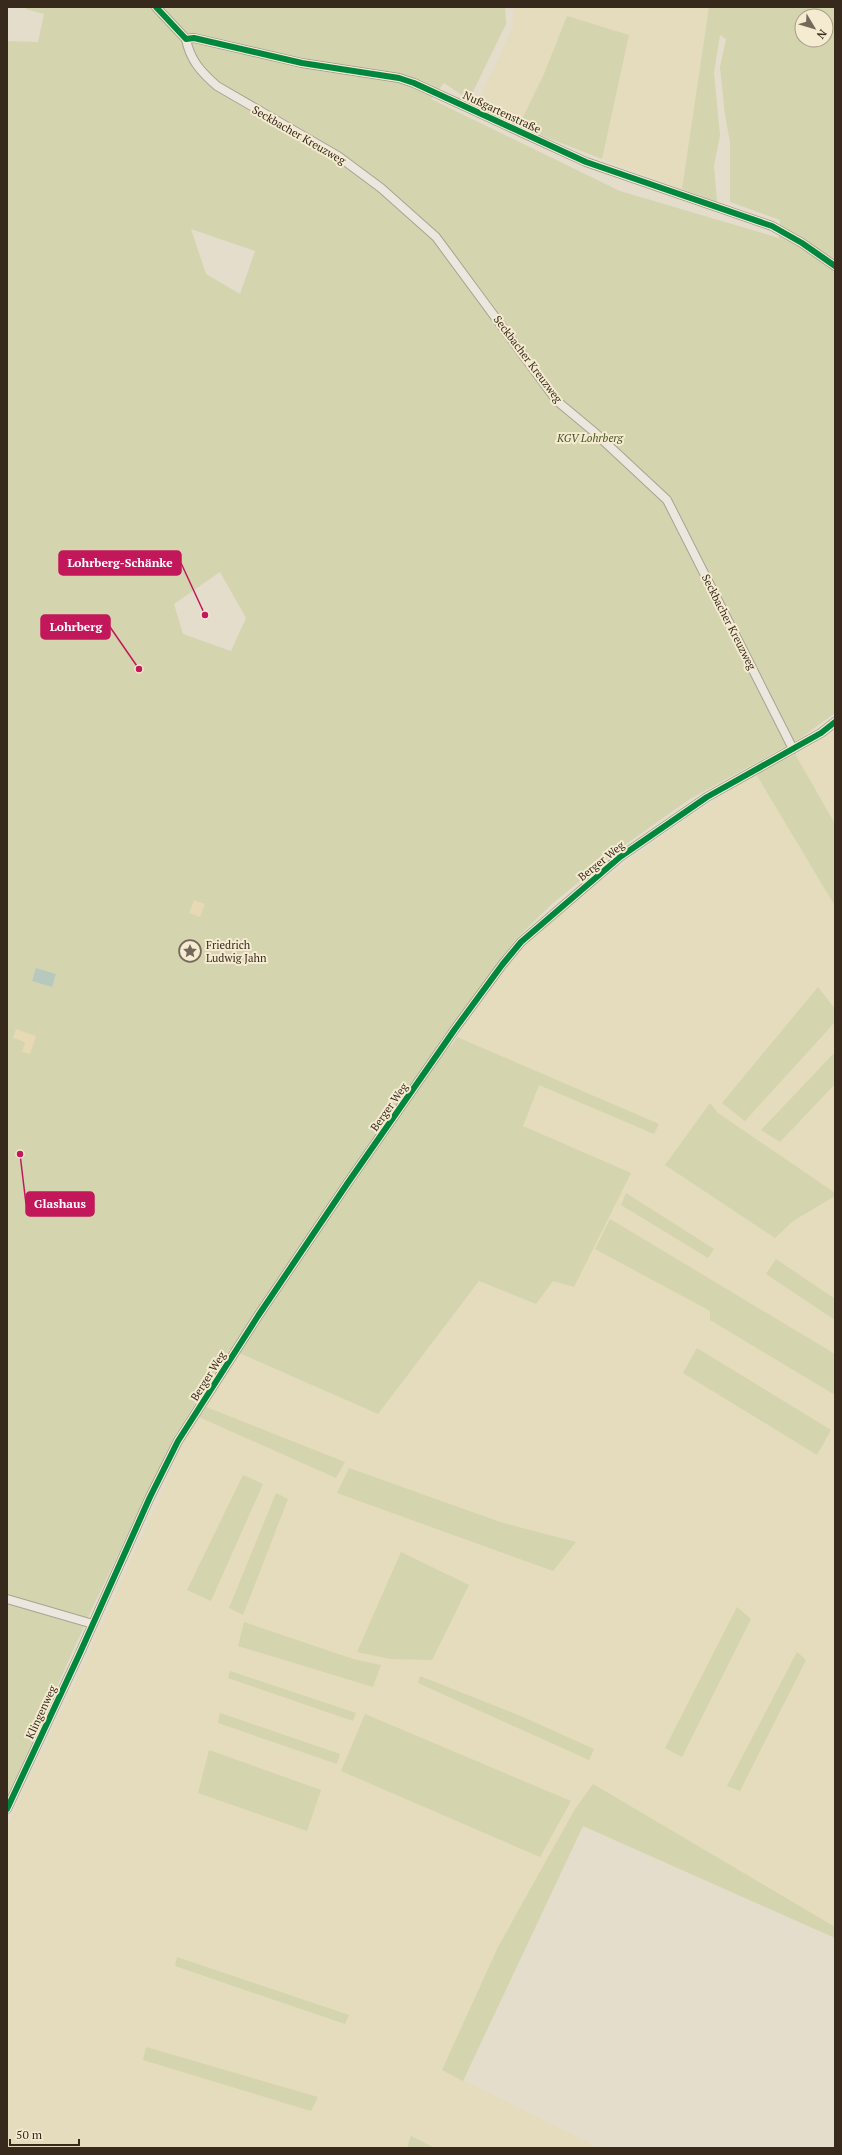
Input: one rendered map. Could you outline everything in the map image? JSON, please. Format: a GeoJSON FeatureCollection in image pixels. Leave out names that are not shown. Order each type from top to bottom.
{"type":"FeatureCollection","features":[{"type":"Feature","properties":{"kind":"street"},"geometry":{"type":"LineString","coordinates":[[156,7],[186,39]]}},
{"type":"Feature","properties":{"kind":"street","name":"Nußgartenstraße"},"geometry":{"type":"LineString","coordinates":[[186,39],[194,38],[302,63],[399,78],[414,83],[586,162],[772,226],[802,243],[835,266]]}},
{"type":"Feature","properties":{"kind":"street","name":"Seckbacher Kreuzweg"},"geometry":{"type":"LineString","coordinates":[[186,39],[192,58],[200,71],[217,86],[338,156],[381,188],[436,237],[558,401],[593,431],[666,500],[793,749]]}},
{"type":"Feature","properties":{"kind":"street","name":"Berger Weg"},"geometry":{"type":"LineString","coordinates":[[93,1624],[150,1497],[178,1441],[258,1316],[338,1197],[455,1029],[502,965],[521,942],[620,857],[707,797],[821,733],[835,722]]}},
{"type":"Feature","properties":{"kind":"street"},"geometry":{"type":"LineString","coordinates":[[7,1600],[93,1624]]}},
{"type":"Feature","properties":{"kind":"street","name":"Klingenweg"},"geometry":{"type":"LineString","coordinates":[[7,1809],[93,1624]]}},
{"type":"Feature","properties":{"kind":"shaded area"},"geometry":{"type":"Polygon","coordinates":[[[513,7],[709,7],[682,189],[602,159],[629,35],[567,16],[544,74],[520,123],[477,103],[514,25],[513,7]]]}},
{"type":"Feature","properties":{"kind":"shaded area"},"geometry":{"type":"Polygon","coordinates":[[[835,728],[835,1938],[583,1826],[463,2080],[598,2148],[7,2148],[7,1825],[80,1672],[186,1438],[240,1354],[378,1414],[479,1281],[536,1304],[631,1173],[522,1126],[451,1046],[498,979],[530,940],[585,893],[709,804],[756,774],[805,749],[835,728]]]}},
{"type":"Feature","properties":{"kind":"shaded area"},"geometry":{"type":"Polygon","coordinates":[[[36,968],[56,974],[52,987],[32,981],[36,968]]]}},
{"type":"Feature","properties":{"kind":"green space","name":"KGV Lohrberg"},"geometry":{"type":"Polygon","coordinates":[[[27,7],[505,7],[506,24],[469,100],[444,83],[431,99],[620,191],[779,238],[780,220],[730,202],[730,142],[725,115],[720,67],[726,39],[720,35],[714,73],[720,135],[714,166],[717,202],[682,189],[709,7],[835,7],[835,713],[801,738],[690,799],[615,852],[552,904],[516,939],[440,1041],[451,1046],[457,1037],[659,1124],[654,1134],[539,1085],[523,1126],[631,1173],[574,1287],[553,1281],[536,1304],[479,1281],[378,1414],[230,1349],[174,1437],[91,1611],[7,1798],[7,41],[38,42],[44,14],[26,9],[27,7]],[[191,229],[206,274],[240,294],[255,251],[191,229]],[[220,572],[174,604],[183,634],[231,651],[246,618],[220,572]]]}},
{"type":"Feature","properties":{"kind":"green space"},"geometry":{"type":"Polygon","coordinates":[[[567,16],[629,35],[602,159],[538,134],[520,123],[544,74],[567,16]]]}},
{"type":"Feature","properties":{"kind":"green space"},"geometry":{"type":"Polygon","coordinates":[[[795,754],[835,824],[835,906],[756,774],[795,754]]]}},
{"type":"Feature","properties":{"kind":"green space"},"geometry":{"type":"Polygon","coordinates":[[[818,987],[835,1009],[835,1022],[745,1121],[722,1103],[818,987]]]}},
{"type":"Feature","properties":{"kind":"green space"},"geometry":{"type":"Polygon","coordinates":[[[835,1052],[835,1084],[780,1142],[761,1130],[835,1052]]]}},
{"type":"Feature","properties":{"kind":"green space"},"geometry":{"type":"Polygon","coordinates":[[[710,1103],[718,1113],[835,1193],[835,1196],[793,1221],[775,1238],[665,1165],[710,1103]]]}},
{"type":"Feature","properties":{"kind":"green space"},"geometry":{"type":"Polygon","coordinates":[[[626,1193],[714,1249],[708,1258],[621,1205],[626,1193]]]}},
{"type":"Feature","properties":{"kind":"green space"},"geometry":{"type":"Polygon","coordinates":[[[610,1219],[835,1354],[835,1395],[710,1320],[710,1311],[595,1249],[610,1219]]]}},
{"type":"Feature","properties":{"kind":"green space"},"geometry":{"type":"Polygon","coordinates":[[[776,1259],[835,1299],[835,1320],[766,1274],[776,1259]]]}},
{"type":"Feature","properties":{"kind":"green space"},"geometry":{"type":"Polygon","coordinates":[[[697,1348],[831,1430],[817,1455],[683,1373],[697,1348]]]}},
{"type":"Feature","properties":{"kind":"green space"},"geometry":{"type":"Polygon","coordinates":[[[206,1407],[345,1462],[336,1478],[199,1417],[206,1407]]]}},
{"type":"Feature","properties":{"kind":"green space"},"geometry":{"type":"Polygon","coordinates":[[[349,1468],[503,1523],[576,1542],[553,1571],[337,1493],[349,1468]]]}},
{"type":"Feature","properties":{"kind":"green space"},"geometry":{"type":"Polygon","coordinates":[[[243,1475],[263,1484],[211,1601],[187,1590],[243,1475]]]}},
{"type":"Feature","properties":{"kind":"green space"},"geometry":{"type":"Polygon","coordinates":[[[276,1493],[288,1499],[243,1615],[229,1608],[276,1493]]]}},
{"type":"Feature","properties":{"kind":"green space"},"geometry":{"type":"Polygon","coordinates":[[[401,1552],[469,1585],[432,1660],[390,1659],[357,1652],[401,1552]]]}},
{"type":"Feature","properties":{"kind":"green space"},"geometry":{"type":"Polygon","coordinates":[[[737,1607],[751,1619],[682,1757],[665,1748],[737,1607]]]}},
{"type":"Feature","properties":{"kind":"green space"},"geometry":{"type":"Polygon","coordinates":[[[244,1622],[353,1659],[381,1665],[373,1687],[238,1646],[244,1622]]]}},
{"type":"Feature","properties":{"kind":"green space"},"geometry":{"type":"Polygon","coordinates":[[[797,1652],[806,1660],[740,1791],[727,1786],[797,1652]]]}},
{"type":"Feature","properties":{"kind":"green space"},"geometry":{"type":"Polygon","coordinates":[[[230,1671],[356,1713],[353,1721],[228,1678],[230,1671]]]}},
{"type":"Feature","properties":{"kind":"green space"},"geometry":{"type":"Polygon","coordinates":[[[420,1676],[523,1717],[594,1749],[589,1760],[418,1683],[420,1676]]]}},
{"type":"Feature","properties":{"kind":"green space"},"geometry":{"type":"Polygon","coordinates":[[[220,1713],[340,1754],[337,1764],[218,1723],[220,1713]]]}},
{"type":"Feature","properties":{"kind":"green space"},"geometry":{"type":"Polygon","coordinates":[[[365,1714],[571,1801],[540,1857],[341,1771],[365,1714]]]}},
{"type":"Feature","properties":{"kind":"green space"},"geometry":{"type":"Polygon","coordinates":[[[209,1750],[321,1790],[307,1831],[198,1793],[209,1750]]]}},
{"type":"Feature","properties":{"kind":"green space"},"geometry":{"type":"Polygon","coordinates":[[[593,1784],[835,1927],[835,1938],[583,1826],[463,2081],[442,2070],[498,1947],[575,1809],[593,1784]]]}},
{"type":"Feature","properties":{"kind":"green space"},"geometry":{"type":"Polygon","coordinates":[[[177,1957],[349,2015],[345,2024],[175,1966],[177,1957]]]}},
{"type":"Feature","properties":{"kind":"green space"},"geometry":{"type":"Polygon","coordinates":[[[146,2047],[318,2097],[311,2111],[143,2060],[146,2047]]]}},
{"type":"Feature","properties":{"kind":"green space"},"geometry":{"type":"Polygon","coordinates":[[[411,2136],[435,2148],[407,2148],[411,2136]]]}},
{"type":"Feature","properties":{"kind":"sand"},"geometry":{"type":"Polygon","coordinates":[[[194,900],[205,904],[200,917],[189,913],[194,900]]]}},
{"type":"Feature","properties":{"kind":"sand"},"geometry":{"type":"Polygon","coordinates":[[[16,1029],[36,1036],[30,1054],[22,1052],[25,1042],[13,1038],[16,1029]]]}},
{"type":"Feature","properties":{"kind":"cycle path"},"geometry":{"type":"LineString","coordinates":[[156,7],[186,39],[194,38],[302,63],[399,78],[414,83],[586,162],[772,226],[802,243],[835,266]]}},
{"type":"Feature","properties":{"kind":"cycle path"},"geometry":{"type":"LineString","coordinates":[[7,1809],[79,1655],[150,1497],[178,1441],[258,1316],[347,1184],[455,1029],[502,965],[521,942],[620,857],[707,797],[821,733],[835,722]]}},
{"type":"Feature","properties":{"kind":"place","name":"Lohrberg-Schänke"},"geometry":{"type":"Point","coordinates":[205,615]}},
{"type":"Feature","properties":{"kind":"place","name":"Lohrberg"},"geometry":{"type":"Point","coordinates":[139,669]}},
{"type":"Feature","properties":{"kind":"place","name":"Friedrich Ludwig Jahn"},"geometry":{"type":"Point","coordinates":[190,951]}},
{"type":"Feature","properties":{"kind":"place","name":"Glashaus"},"geometry":{"type":"Point","coordinates":[20,1154]}}]}
